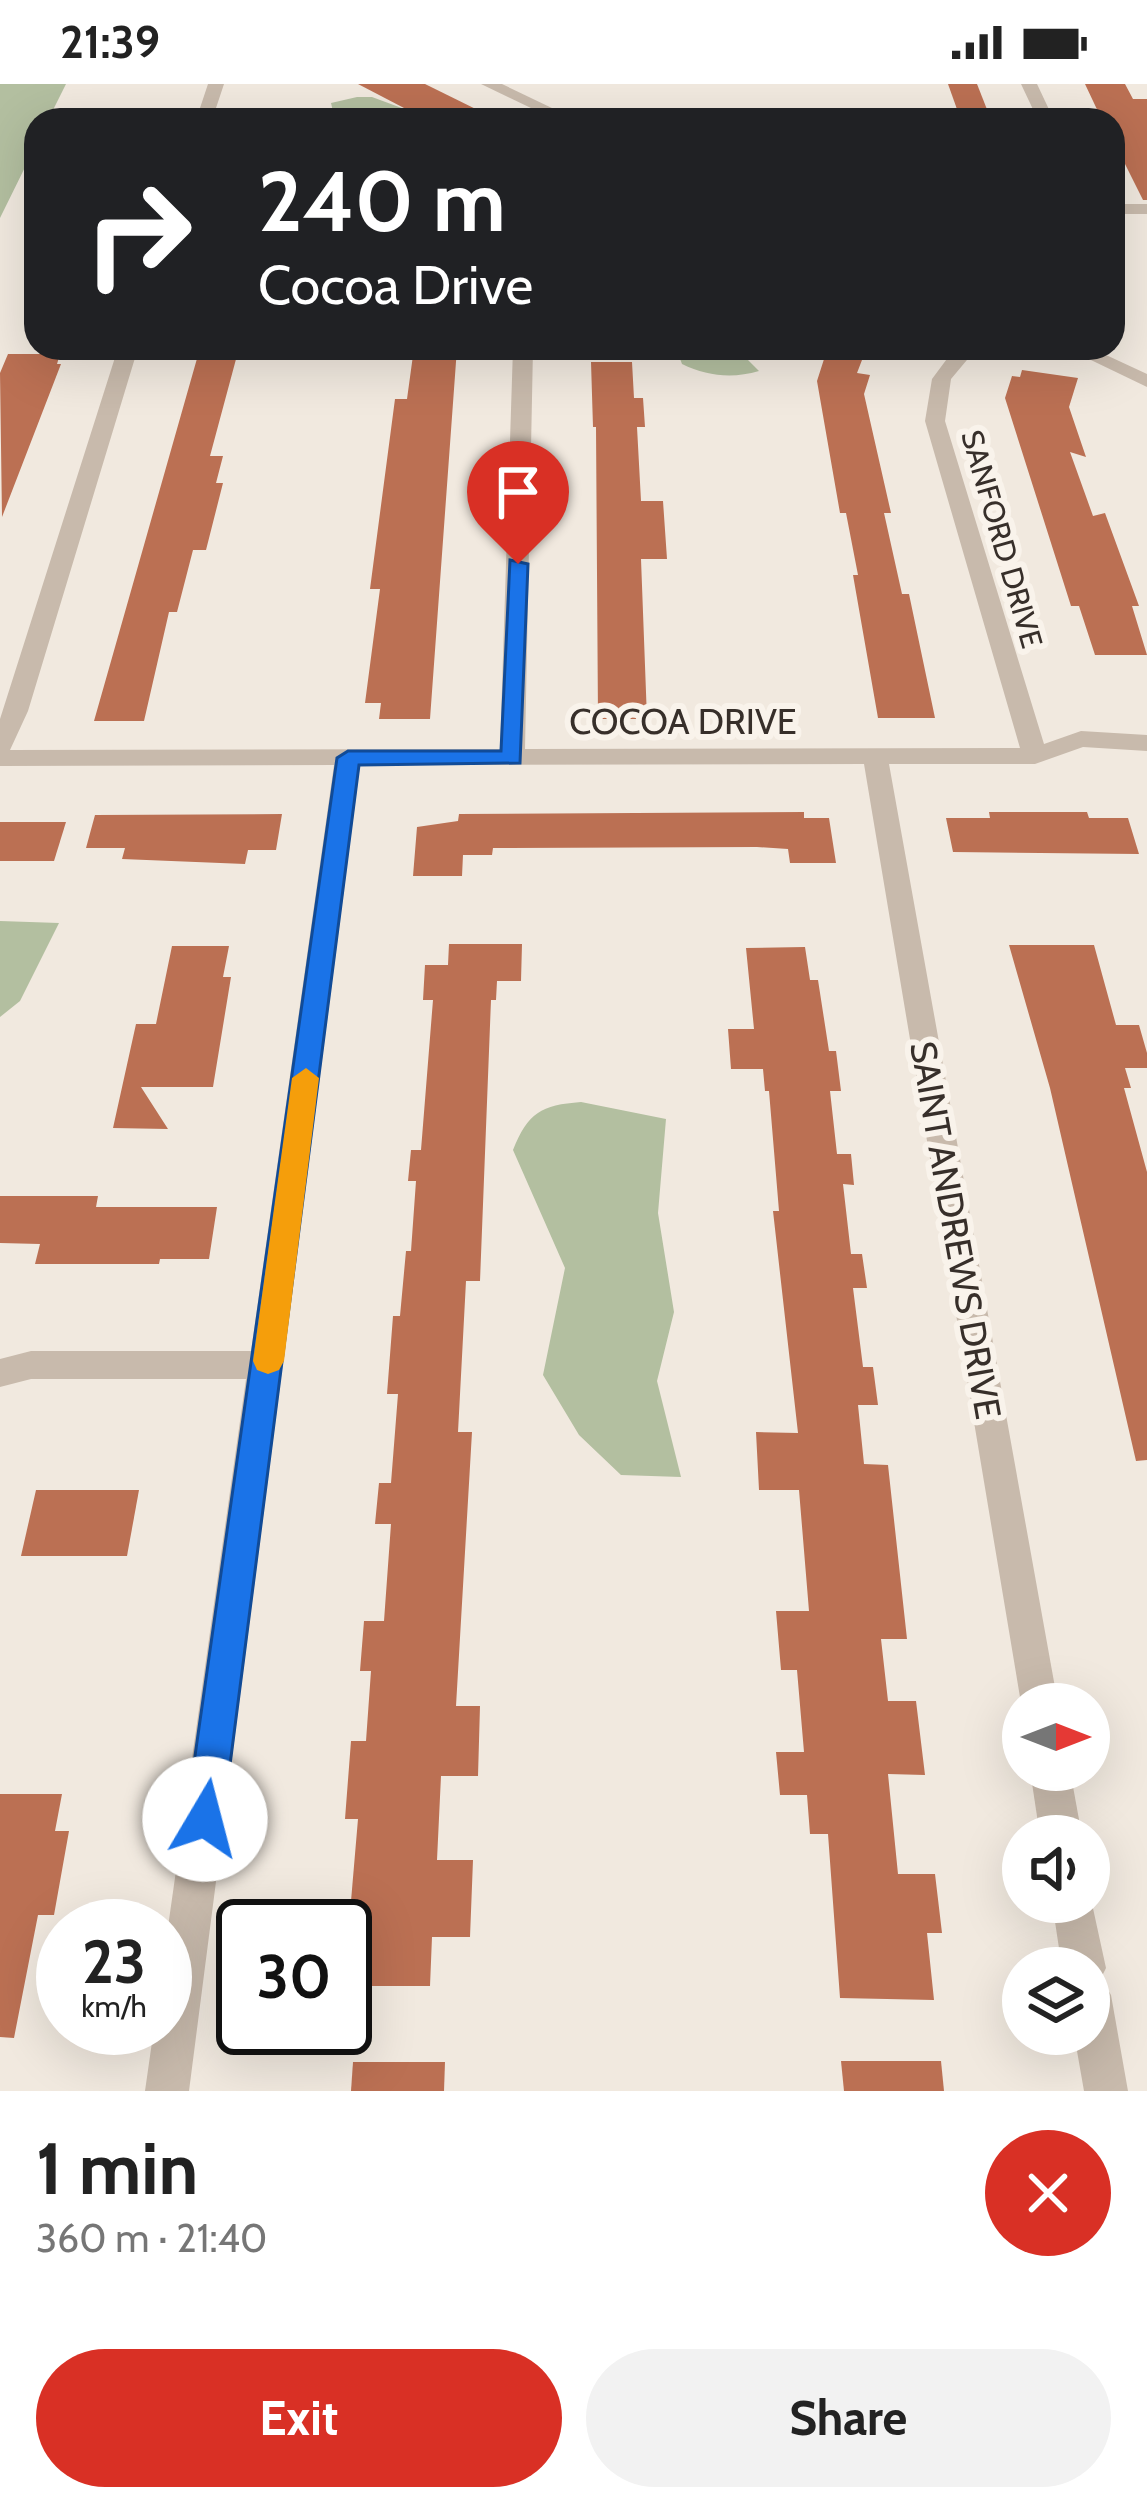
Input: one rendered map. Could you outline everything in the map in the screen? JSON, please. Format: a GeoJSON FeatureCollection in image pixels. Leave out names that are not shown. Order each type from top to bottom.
{"type":"FeatureCollection","features":[{"type":"Feature","properties":{"kind":"street"},"geometry":{"type":"LineString","coordinates":[[489,84],[542,108]]}},
{"type":"Feature","properties":{"kind":"street"},"geometry":{"type":"LineString","coordinates":[[0,747],[16,711],[124,360]]}},
{"type":"Feature","properties":{"kind":"street"},"geometry":{"type":"LineString","coordinates":[[512,758],[523,360]]}},
{"type":"Feature","properties":{"kind":"street","name":"SANFORD DRIVE"},"geometry":{"type":"LineString","coordinates":[[951,360],[937,383],[935,421],[1035,755]]}},
{"type":"Feature","properties":{"kind":"street"},"geometry":{"type":"LineString","coordinates":[[1103,360],[1147,380]]}},
{"type":"Feature","properties":{"kind":"street","name":"COCOA DRIVE"},"geometry":{"type":"LineString","coordinates":[[0,758],[1035,755],[1081,739],[1147,743]]}},
{"type":"Feature","properties":{"kind":"street","name":"SAINT ANDREWS DRIVE"},"geometry":{"type":"LineString","coordinates":[[875,756],[1034,1683]]}},
{"type":"Feature","properties":{"kind":"street"},"geometry":{"type":"LineString","coordinates":[[167,2091],[348,758]]}},
{"type":"Feature","properties":{"kind":"street"},"geometry":{"type":"LineString","coordinates":[[0,1373],[32,1365],[268,1365]]}},
{"type":"Feature","properties":{"kind":"street"},"geometry":{"type":"LineString","coordinates":[[1100,2055],[1106,2091]]}},
{"type":"Feature","properties":{"kind":"green space"},"geometry":{"type":"Polygon","coordinates":[[[0,84],[66,84],[54,108],[24,108],[24,169],[0,218],[0,84]]]}},
{"type":"Feature","properties":{"kind":"green space"},"geometry":{"type":"Polygon","coordinates":[[[372,97],[402,108],[332,108],[331,103],[372,97]]]}},
{"type":"Feature","properties":{"kind":"green space"},"geometry":{"type":"Polygon","coordinates":[[[680,360],[748,360],[759,371],[710,374],[680,360]]]}},
{"type":"Feature","properties":{"kind":"green space"},"geometry":{"type":"Polygon","coordinates":[[[0,921],[59,923],[20,1001],[0,1017],[0,921]]]}},
{"type":"Feature","properties":{"kind":"green space"},"geometry":{"type":"Polygon","coordinates":[[[581,1102],[666,1119],[658,1213],[674,1312],[657,1381],[681,1477],[621,1475],[579,1435],[543,1375],[565,1268],[513,1150],[524,1127],[538,1113],[581,1102]]]}},
{"type":"Feature","properties":{"kind":"building"},"geometry":{"type":"Polygon","coordinates":[[[358,84],[425,84],[474,108],[404,108],[358,84]]]}},
{"type":"Feature","properties":{"kind":"building"},"geometry":{"type":"Polygon","coordinates":[[[948,84],[977,84],[986,108],[957,108],[948,84]]]}},
{"type":"Feature","properties":{"kind":"building"},"geometry":{"type":"Polygon","coordinates":[[[1085,84],[1125,84],[1133,99],[1147,99],[1147,200],[1125,164],[1125,108],[1096,108],[1085,84]]]}},
{"type":"Feature","properties":{"kind":"building"},"geometry":{"type":"Polygon","coordinates":[[[8,354],[61,364],[2,517],[0,373],[8,354]]]}},
{"type":"Feature","properties":{"kind":"building"},"geometry":{"type":"Polygon","coordinates":[[[197,360],[236,360],[210,456],[223,456],[216,483],[223,483],[206,550],[193,550],[177,612],[169,612],[144,721],[94,721],[197,360]]]}},
{"type":"Feature","properties":{"kind":"building"},"geometry":{"type":"Polygon","coordinates":[[[412,360],[456,360],[430,719],[379,719],[381,703],[365,703],[380,589],[370,589],[395,399],[407,399],[412,360]]]}},
{"type":"Feature","properties":{"kind":"building"},"geometry":{"type":"Polygon","coordinates":[[[824,360],[862,360],[857,373],[870,375],[864,394],[891,513],[884,513],[902,594],[909,594],[935,718],[878,718],[853,575],[858,575],[846,513],[840,513],[817,381],[824,360]]]}},
{"type":"Feature","properties":{"kind":"building"},"geometry":{"type":"Polygon","coordinates":[[[591,362],[632,362],[634,398],[643,398],[645,427],[637,427],[641,501],[663,501],[667,559],[641,559],[647,719],[598,719],[596,427],[591,362]]]}},
{"type":"Feature","properties":{"kind":"building"},"geometry":{"type":"Polygon","coordinates":[[[1022,370],[1078,378],[1069,407],[1086,457],[1070,452],[1093,516],[1105,513],[1139,606],[1132,606],[1147,655],[1095,655],[1079,606],[1071,606],[1005,398],[1012,376],[1020,377],[1022,370]]]}},
{"type":"Feature","properties":{"kind":"building"},"geometry":{"type":"Polygon","coordinates":[[[804,812],[804,818],[829,818],[836,863],[790,863],[788,849],[757,847],[493,848],[492,855],[463,855],[462,876],[413,876],[417,827],[458,821],[459,814],[804,812]]]}},
{"type":"Feature","properties":{"kind":"building"},"geometry":{"type":"Polygon","coordinates":[[[989,812],[1087,812],[1089,818],[1128,818],[1139,854],[953,852],[946,818],[990,818],[989,812]]]}},
{"type":"Feature","properties":{"kind":"building"},"geometry":{"type":"Polygon","coordinates":[[[282,814],[276,850],[248,850],[245,864],[122,859],[125,848],[86,848],[95,815],[282,814]]]}},
{"type":"Feature","properties":{"kind":"building"},"geometry":{"type":"Polygon","coordinates":[[[0,822],[66,822],[54,861],[0,861],[0,822]]]}},
{"type":"Feature","properties":{"kind":"building"},"geometry":{"type":"Polygon","coordinates":[[[449,944],[522,944],[521,981],[497,981],[496,1000],[491,1000],[480,1281],[466,1281],[458,1432],[472,1432],[456,1706],[480,1706],[478,1776],[441,1776],[437,1860],[473,1860],[470,1937],[432,1937],[430,1986],[372,1986],[372,1899],[351,1899],[358,1819],[345,1819],[351,1741],[366,1741],[371,1671],[360,1671],[364,1621],[384,1621],[391,1524],[375,1524],[379,1483],[391,1483],[398,1394],[387,1394],[393,1316],[400,1316],[406,1251],[411,1251],[416,1181],[408,1181],[411,1150],[421,1150],[433,1000],[423,1000],[425,965],[448,965],[449,944]]]}},
{"type":"Feature","properties":{"kind":"building"},"geometry":{"type":"Polygon","coordinates":[[[1009,945],[1094,945],[1116,1025],[1139,1025],[1147,1053],[1147,1068],[1125,1068],[1131,1088],[1124,1088],[1147,1172],[1147,1460],[1136,1461],[1050,1088],[1009,945]]]}},
{"type":"Feature","properties":{"kind":"building"},"geometry":{"type":"Polygon","coordinates":[[[172,946],[229,946],[223,977],[231,977],[213,1087],[141,1087],[168,1129],[113,1128],[136,1024],[156,1024],[172,946]]]}},
{"type":"Feature","properties":{"kind":"building"},"geometry":{"type":"Polygon","coordinates":[[[805,947],[810,980],[818,980],[829,1051],[836,1051],[841,1091],[830,1091],[837,1154],[851,1154],[854,1185],[843,1184],[851,1254],[862,1254],[867,1288],[853,1288],[863,1367],[873,1367],[878,1405],[858,1405],[864,1464],[888,1465],[907,1639],[881,1639],[888,1701],[916,1701],[925,1775],[888,1774],[898,1874],[935,1874],[942,1933],[927,1933],[934,2000],[840,1998],[828,1834],[810,1834],[807,1795],[780,1795],[776,1752],[804,1752],[797,1670],[781,1670],[776,1611],[809,1611],[799,1490],[759,1490],[756,1432],[798,1433],[773,1211],[779,1211],[769,1091],[765,1091],[763,1069],[731,1069],[728,1029],[754,1029],[746,948],[805,947]]]}},
{"type":"Feature","properties":{"kind":"building"},"geometry":{"type":"Polygon","coordinates":[[[0,1196],[98,1196],[96,1207],[217,1207],[209,1259],[35,1264],[40,1244],[0,1243],[0,1196]]]}},
{"type":"Feature","properties":{"kind":"building"},"geometry":{"type":"Polygon","coordinates":[[[36,1490],[139,1490],[127,1556],[21,1556],[36,1490]]]}},
{"type":"Feature","properties":{"kind":"building"},"geometry":{"type":"Polygon","coordinates":[[[0,1794],[62,1794],[55,1831],[69,1831],[57,1899],[36,1899],[36,1925],[14,2038],[0,2037],[0,1794]]]}},
{"type":"Feature","properties":{"kind":"building"},"geometry":{"type":"Polygon","coordinates":[[[841,2061],[941,2061],[944,2091],[844,2091],[841,2061]]]}},
{"type":"Feature","properties":{"kind":"building"},"geometry":{"type":"Polygon","coordinates":[[[353,2062],[445,2062],[444,2091],[351,2091],[353,2062]]]}},
{"type":"Feature","properties":{"kind":"slow traffic"},"geometry":{"type":"LineString","coordinates":[[268,1361],[306,1078]]}},
{"type":"Feature","properties":{"kind":"route"},"geometry":{"type":"LineString","coordinates":[[205,1819],[348,758],[512,758],[518,564]]}}]}
